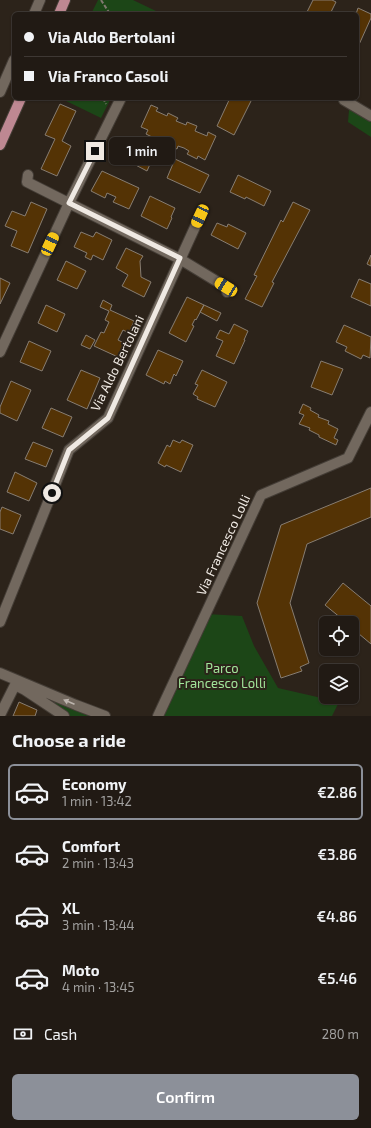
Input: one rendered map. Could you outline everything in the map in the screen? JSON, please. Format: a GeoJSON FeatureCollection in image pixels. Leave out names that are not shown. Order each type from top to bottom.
{"type":"FeatureCollection","features":[{"type":"Feature","properties":{"kind":"main road"},"geometry":{"type":"LineString","coordinates":[[60,12],[66,0]]}},
{"type":"Feature","properties":{"kind":"main road"},"geometry":{"type":"LineString","coordinates":[[0,145],[20,100]]}},
{"type":"Feature","properties":{"kind":"street"},"geometry":{"type":"LineString","coordinates":[[35,12],[40,0]]}},
{"type":"Feature","properties":{"kind":"street"},"geometry":{"type":"LineString","coordinates":[[0,92],[12,65]]}},
{"type":"Feature","properties":{"kind":"street"},"geometry":{"type":"LineString","coordinates":[[0,352],[69,203],[120,100]]}},
{"type":"Feature","properties":{"kind":"street"},"geometry":{"type":"LineString","coordinates":[[344,100],[371,116]]}},
{"type":"Feature","properties":{"kind":"street"},"geometry":{"type":"LineString","coordinates":[[28,176],[27,182],[180,258],[226,287],[227,292]]}},
{"type":"Feature","properties":{"kind":"street","name":"Via Aldo Bertolani"},"geometry":{"type":"LineString","coordinates":[[0,622],[69,450],[108,418],[200,216]]}},
{"type":"Feature","properties":{"kind":"street","name":"Via Francesco Lolli"},"geometry":{"type":"LineString","coordinates":[[158,716],[261,495],[348,458],[371,412]]}},
{"type":"Feature","properties":{"kind":"street"},"geometry":{"type":"LineString","coordinates":[[0,673],[105,716]]}},
{"type":"Feature","properties":{"kind":"street"},"geometry":{"type":"LineString","coordinates":[[0,676],[25,690],[64,716]]}},
{"type":"Feature","properties":{"kind":"street"},"geometry":{"type":"LineString","coordinates":[[0,715],[15,685]]}},
{"type":"Feature","properties":{"kind":"path"},"geometry":{"type":"LineString","coordinates":[[101,0],[109,12]]}},
{"type":"Feature","properties":{"kind":"green space"},"geometry":{"type":"Polygon","coordinates":[[[98,0],[133,0],[156,11],[155,12],[92,12],[98,0]]]}},
{"type":"Feature","properties":{"kind":"green space"},"geometry":{"type":"Polygon","coordinates":[[[64,100],[110,100],[101,118],[64,100]]]}},
{"type":"Feature","properties":{"kind":"green space"},"geometry":{"type":"Polygon","coordinates":[[[359,109],[371,116],[371,137],[348,122],[349,110],[359,109]]]}},
{"type":"Feature","properties":{"kind":"green space","name":"Parco Francesco Lolli"},"geometry":{"type":"Polygon","coordinates":[[[206,614],[242,616],[254,646],[278,688],[319,697],[319,704],[338,704],[332,716],[158,716],[206,614]]]}},
{"type":"Feature","properties":{"kind":"green space"},"geometry":{"type":"Polygon","coordinates":[[[25,690],[105,716],[64,716],[25,690]]]}},
{"type":"Feature","properties":{"kind":"building"},"geometry":{"type":"Polygon","coordinates":[[[313,0],[332,0],[336,2],[331,12],[307,12],[313,0]]]}},
{"type":"Feature","properties":{"kind":"building"},"geometry":{"type":"Polygon","coordinates":[[[358,8],[371,14],[371,18],[359,45],[359,12],[357,12],[358,8]]]}},
{"type":"Feature","properties":{"kind":"building"},"geometry":{"type":"Polygon","coordinates":[[[229,100],[252,100],[234,135],[217,126],[229,100]]]}},
{"type":"Feature","properties":{"kind":"building"},"geometry":{"type":"Polygon","coordinates":[[[60,104],[76,111],[62,141],[71,146],[57,176],[41,169],[55,139],[45,135],[60,104]]]}},
{"type":"Feature","properties":{"kind":"building"},"geometry":{"type":"Polygon","coordinates":[[[151,105],[158,108],[156,111],[167,116],[168,113],[178,118],[176,121],[186,125],[187,122],[197,126],[195,131],[207,136],[208,132],[216,136],[205,160],[198,156],[197,159],[187,154],[189,151],[184,148],[178,146],[177,149],[166,144],[167,141],[159,137],[158,140],[146,134],[148,130],[141,127],[151,105]]]}},
{"type":"Feature","properties":{"kind":"building"},"geometry":{"type":"Polygon","coordinates":[[[137,141],[157,150],[147,171],[126,160],[137,141]]]}},
{"type":"Feature","properties":{"kind":"building"},"geometry":{"type":"Polygon","coordinates":[[[175,159],[209,175],[200,193],[167,178],[175,159]]]}},
{"type":"Feature","properties":{"kind":"building"},"geometry":{"type":"Polygon","coordinates":[[[102,171],[139,188],[129,209],[113,202],[116,197],[107,193],[105,198],[91,191],[102,171]]]}},
{"type":"Feature","properties":{"kind":"building"},"geometry":{"type":"Polygon","coordinates":[[[238,175],[271,191],[264,206],[246,197],[245,199],[230,192],[238,175]]]}},
{"type":"Feature","properties":{"kind":"building"},"geometry":{"type":"Polygon","coordinates":[[[150,196],[175,208],[167,229],[141,216],[150,196]]]}},
{"type":"Feature","properties":{"kind":"building"},"geometry":{"type":"Polygon","coordinates":[[[31,202],[47,209],[28,253],[11,246],[17,231],[5,226],[12,211],[25,216],[31,202]]]}},
{"type":"Feature","properties":{"kind":"building"},"geometry":{"type":"Polygon","coordinates":[[[293,202],[310,210],[272,282],[274,283],[262,307],[245,299],[257,276],[254,275],[281,220],[283,222],[293,202]]]}},
{"type":"Feature","properties":{"kind":"building"},"geometry":{"type":"Polygon","coordinates":[[[217,223],[227,227],[228,224],[246,233],[238,249],[211,235],[217,223]]]}},
{"type":"Feature","properties":{"kind":"building"},"geometry":{"type":"Polygon","coordinates":[[[81,232],[93,237],[96,232],[112,240],[103,260],[93,255],[91,260],[85,257],[87,253],[74,247],[81,232]]]}},
{"type":"Feature","properties":{"kind":"building"},"geometry":{"type":"Polygon","coordinates":[[[126,248],[143,256],[140,261],[141,277],[151,282],[144,297],[122,286],[128,275],[116,268],[126,248]]]}},
{"type":"Feature","properties":{"kind":"building"},"geometry":{"type":"Polygon","coordinates":[[[371,255],[371,266],[367,264],[371,255]]]}},
{"type":"Feature","properties":{"kind":"building"},"geometry":{"type":"Polygon","coordinates":[[[66,261],[86,271],[77,289],[57,280],[66,261]]]}},
{"type":"Feature","properties":{"kind":"building"},"geometry":{"type":"Polygon","coordinates":[[[0,278],[10,283],[0,304],[0,278]]]}},
{"type":"Feature","properties":{"kind":"building"},"geometry":{"type":"Polygon","coordinates":[[[359,279],[371,284],[371,306],[351,297],[359,279]]]}},
{"type":"Feature","properties":{"kind":"building"},"geometry":{"type":"Polygon","coordinates":[[[187,297],[204,305],[192,325],[194,326],[186,342],[169,333],[187,297]]]}},
{"type":"Feature","properties":{"kind":"building"},"geometry":{"type":"Polygon","coordinates":[[[103,300],[112,305],[110,310],[134,321],[129,333],[123,330],[118,340],[124,343],[118,357],[94,346],[101,332],[104,333],[109,322],[105,320],[109,311],[100,307],[103,300]]]}},
{"type":"Feature","properties":{"kind":"building"},"geometry":{"type":"Polygon","coordinates":[[[46,305],[65,314],[57,332],[38,323],[46,305]]]}},
{"type":"Feature","properties":{"kind":"building"},"geometry":{"type":"Polygon","coordinates":[[[204,305],[221,313],[217,321],[200,312],[204,305]]]}},
{"type":"Feature","properties":{"kind":"building"},"geometry":{"type":"Polygon","coordinates":[[[234,324],[248,331],[234,364],[216,356],[223,341],[216,338],[220,330],[229,334],[234,324]]]}},
{"type":"Feature","properties":{"kind":"building"},"geometry":{"type":"Polygon","coordinates":[[[344,325],[371,337],[370,358],[363,355],[361,359],[345,351],[347,347],[336,342],[344,325]]]}},
{"type":"Feature","properties":{"kind":"building"},"geometry":{"type":"Polygon","coordinates":[[[86,335],[95,340],[90,349],[81,345],[86,335]]]}},
{"type":"Feature","properties":{"kind":"building"},"geometry":{"type":"Polygon","coordinates":[[[29,341],[51,351],[42,371],[20,362],[29,341]]]}},
{"type":"Feature","properties":{"kind":"building"},"geometry":{"type":"Polygon","coordinates":[[[158,350],[183,361],[176,376],[174,374],[170,384],[165,381],[164,384],[146,375],[158,350]]]}},
{"type":"Feature","properties":{"kind":"building"},"geometry":{"type":"Polygon","coordinates":[[[321,361],[343,369],[332,395],[311,387],[321,361]]]}},
{"type":"Feature","properties":{"kind":"building"},"geometry":{"type":"Polygon","coordinates":[[[81,370],[100,378],[87,409],[67,400],[81,370]]]}},
{"type":"Feature","properties":{"kind":"building"},"geometry":{"type":"Polygon","coordinates":[[[202,370],[227,382],[215,407],[197,399],[198,397],[193,394],[198,385],[195,384],[202,370]]]}},
{"type":"Feature","properties":{"kind":"building"},"geometry":{"type":"Polygon","coordinates":[[[11,381],[31,390],[17,421],[0,413],[0,407],[11,381]]]}},
{"type":"Feature","properties":{"kind":"building"},"geometry":{"type":"Polygon","coordinates":[[[303,404],[311,408],[310,410],[319,415],[318,417],[329,421],[328,424],[338,429],[334,438],[338,440],[336,445],[319,437],[319,435],[309,430],[310,428],[299,424],[304,415],[299,413],[303,404]]]}},
{"type":"Feature","properties":{"kind":"building"},"geometry":{"type":"Polygon","coordinates":[[[51,408],[72,417],[63,437],[42,428],[51,408]]]}},
{"type":"Feature","properties":{"kind":"building"},"geometry":{"type":"Polygon","coordinates":[[[173,440],[180,443],[182,440],[193,445],[181,472],[158,463],[167,445],[170,447],[173,440]]]}},
{"type":"Feature","properties":{"kind":"building"},"geometry":{"type":"Polygon","coordinates":[[[33,442],[53,450],[46,467],[25,459],[33,442]]]}},
{"type":"Feature","properties":{"kind":"building"},"geometry":{"type":"Polygon","coordinates":[[[15,472],[37,483],[29,501],[7,492],[15,472]]]}},
{"type":"Feature","properties":{"kind":"building"},"geometry":{"type":"Polygon","coordinates":[[[371,488],[371,517],[307,544],[290,603],[309,663],[300,667],[302,671],[281,678],[257,603],[281,525],[371,488]]]}},
{"type":"Feature","properties":{"kind":"building"},"geometry":{"type":"Polygon","coordinates":[[[2,507],[21,515],[13,534],[0,529],[0,512],[2,507]]]}},
{"type":"Feature","properties":{"kind":"building"},"geometry":{"type":"Polygon","coordinates":[[[343,583],[371,606],[371,644],[359,634],[359,616],[338,616],[325,605],[343,583]]]}},
{"type":"Feature","properties":{"kind":"building"},"geometry":{"type":"Polygon","coordinates":[[[19,702],[37,710],[35,716],[13,716],[19,702]]]}},
{"type":"Feature","properties":{"kind":"route"},"geometry":{"type":"LineString","coordinates":[[52,493],[69,450],[108,418],[180,258],[69,203],[95,151]]}}]}
